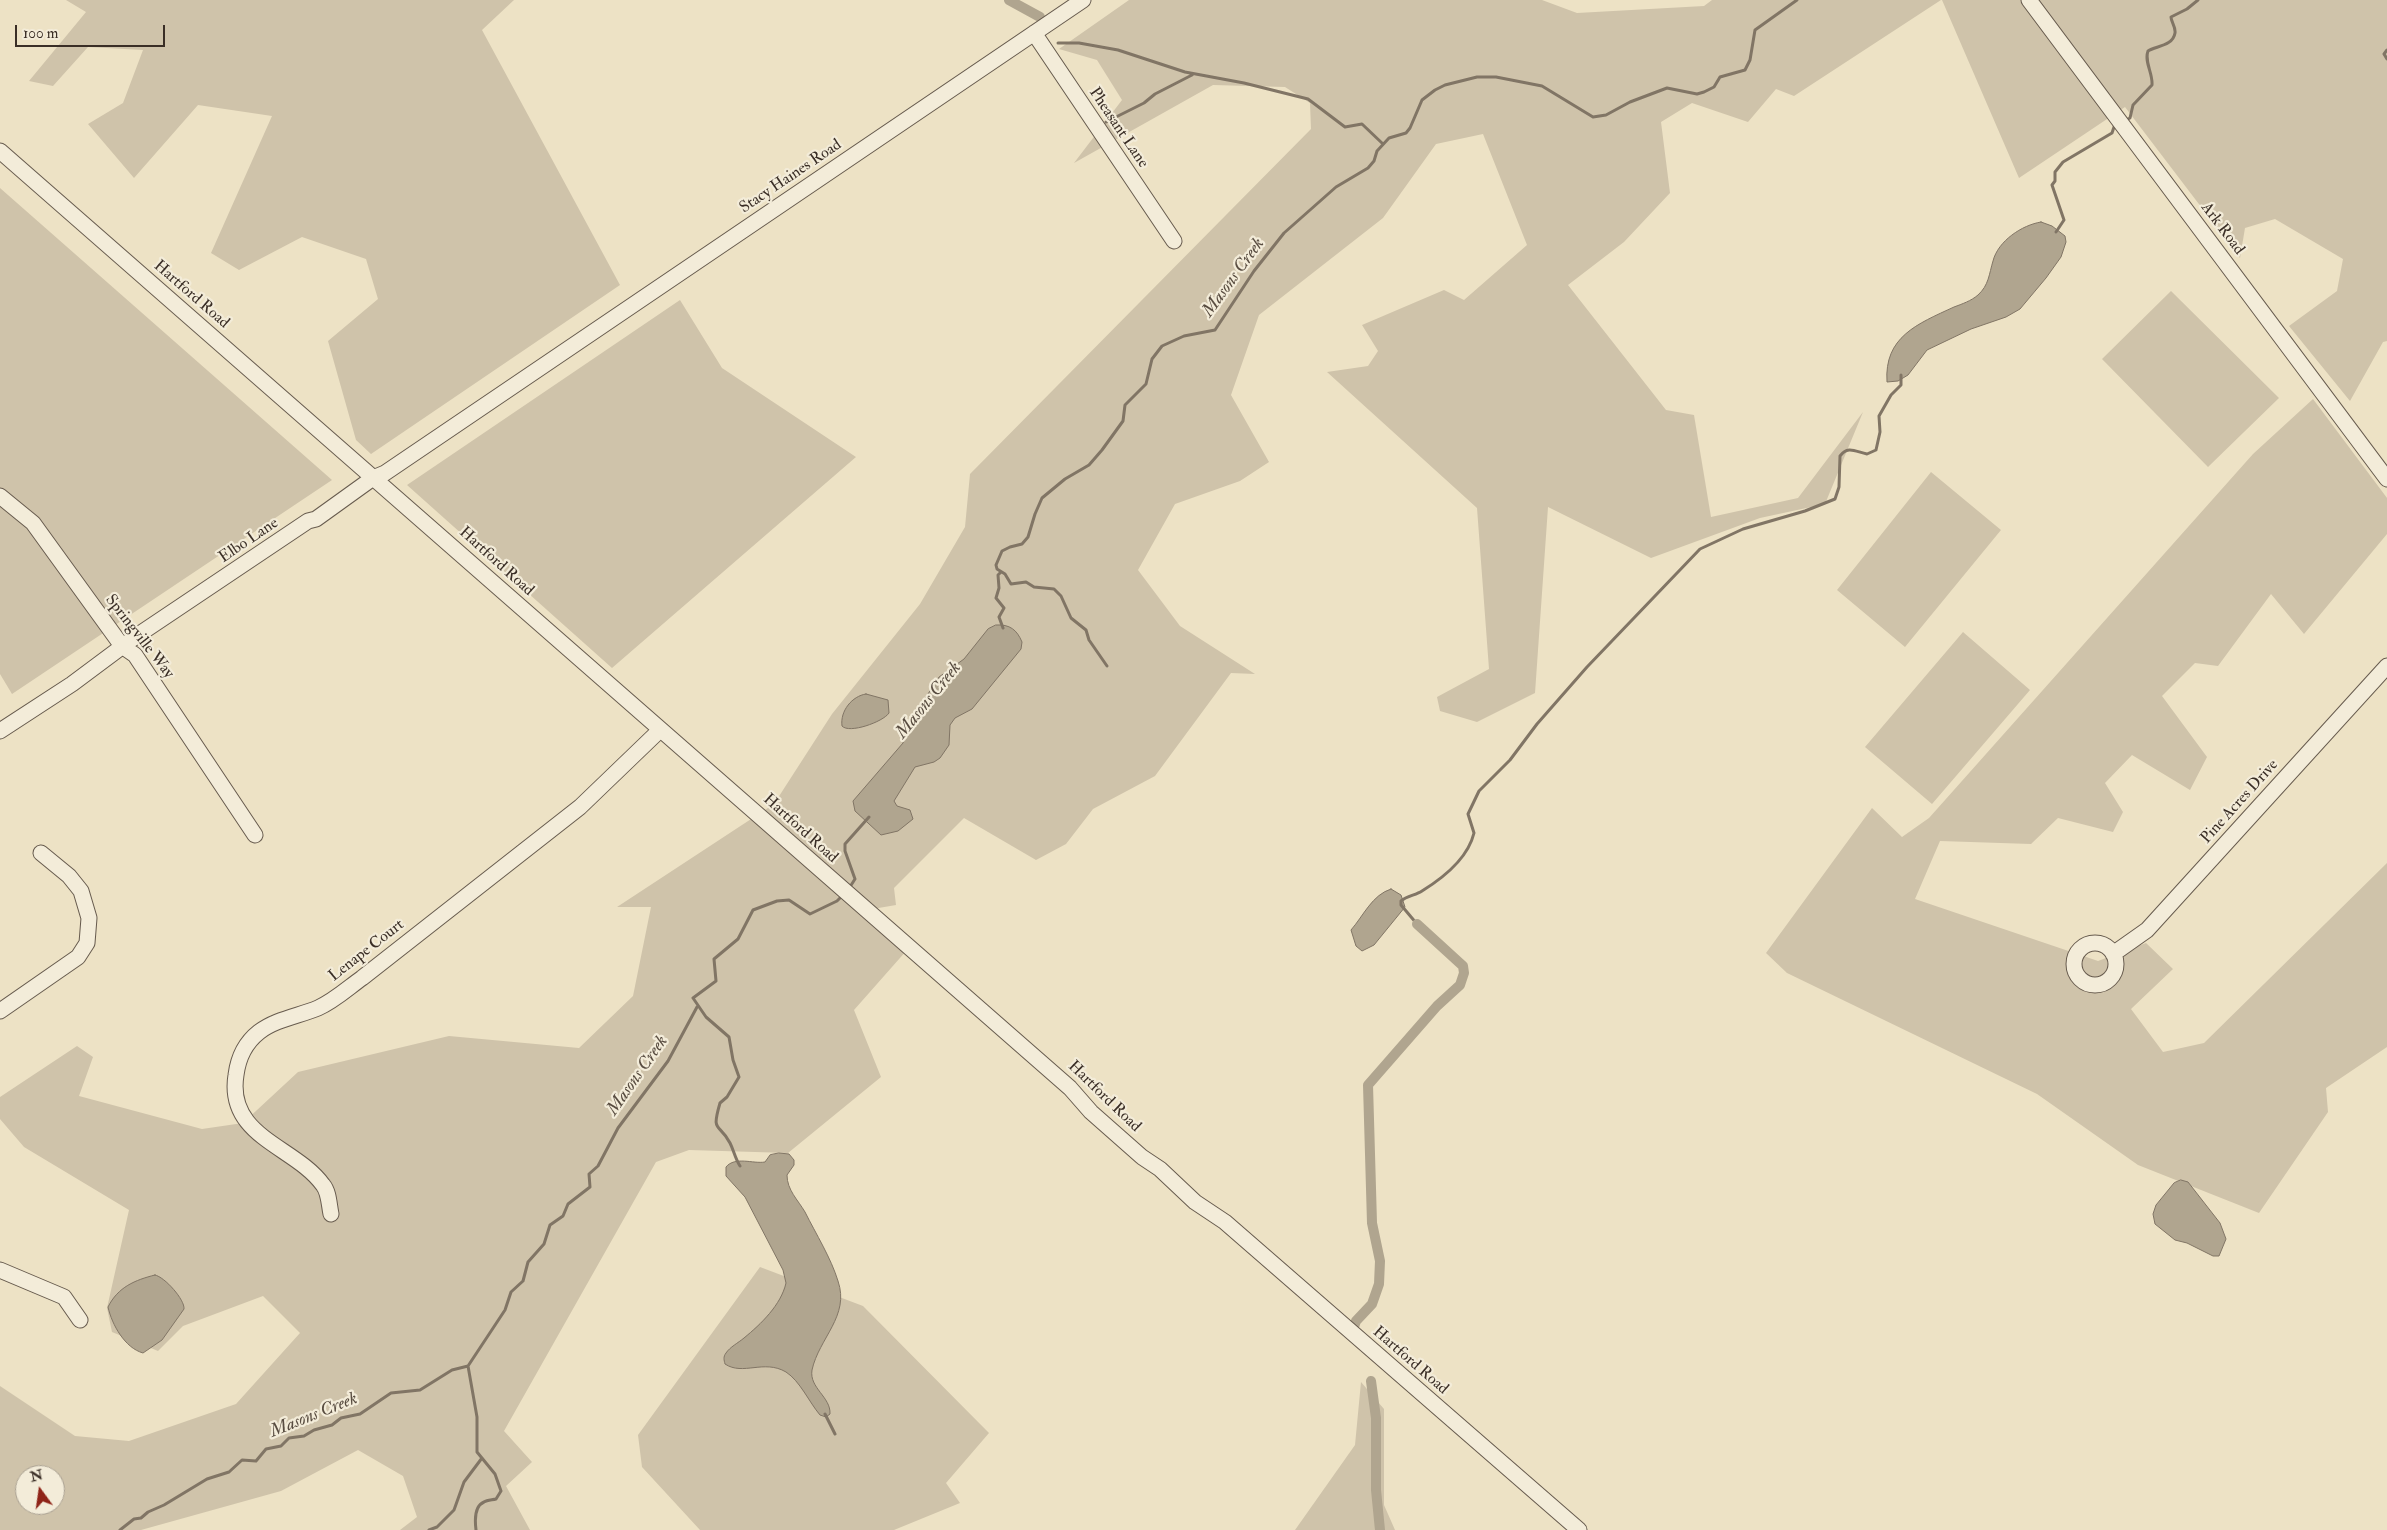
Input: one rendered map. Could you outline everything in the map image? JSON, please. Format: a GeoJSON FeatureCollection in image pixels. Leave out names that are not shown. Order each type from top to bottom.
{"type":"FeatureCollection","features":[{"type":"Feature","properties":{"kind":"street","name":"Stacy Haines Road"},"geometry":{"type":"LineString","coordinates":[[518,381],[1083,0]]}},
{"type":"Feature","properties":{"kind":"street","name":"Ark Road"},"geometry":{"type":"LineString","coordinates":[[2029,0],[2387,479]]}},
{"type":"Feature","properties":{"kind":"street","name":"Pheasant Lane"},"geometry":{"type":"LineString","coordinates":[[1034,33],[1174,241]]}},
{"type":"Feature","properties":{"kind":"street","name":"Hartford Road"},"geometry":{"type":"LineString","coordinates":[[0,151],[1070,1088],[1091,1112],[1142,1157],[1160,1169],[1195,1202],[1225,1222],[1579,1530]]}},
{"type":"Feature","properties":{"kind":"street","name":"Elbo Lane"},"geometry":{"type":"LineString","coordinates":[[0,731],[72,684],[122,646],[374,478],[385,473],[518,381]]}},
{"type":"Feature","properties":{"kind":"street","name":"Springville Way"},"geometry":{"type":"LineString","coordinates":[[0,496],[33,523],[122,646],[135,656],[255,835]]}},
{"type":"Feature","properties":{"kind":"street","name":"Pine Acres Drive"},"geometry":{"type":"LineString","coordinates":[[2113,954],[2147,930],[2387,666]]}},
{"type":"Feature","properties":{"kind":"street","name":"Lenape Court"},"geometry":{"type":"LineString","coordinates":[[332,1214],[325,1186],[304,1166],[260,1135],[241,1111],[235,1092],[235,1079],[240,1059],[249,1042],[263,1029],[325,1005],[354,983],[580,807],[660,730]]}},
{"type":"Feature","properties":{"kind":"street"},"geometry":{"type":"LineString","coordinates":[[0,1011],[78,957],[87,943],[89,918],[81,891],[69,876],[41,853]]}},
{"type":"Feature","properties":{"kind":"street"},"geometry":{"type":"LineString","coordinates":[[0,1270],[64,1297],[80,1320]]}},
{"type":"Feature","properties":{"kind":"shaded area"},"geometry":{"type":"Polygon","coordinates":[[[66,0],[514,0],[482,30],[620,285],[371,454],[356,440],[328,341],[378,299],[366,259],[302,237],[239,270],[211,253],[272,116],[198,105],[134,178],[88,124],[123,103],[143,50],[88,47],[53,86],[29,81],[86,12],[66,0]]]}},
{"type":"Feature","properties":{"kind":"shaded area"},"geometry":{"type":"Polygon","coordinates":[[[1129,0],[1542,0],[1577,13],[1704,6],[1712,0],[1941,0],[1794,96],[1776,89],[1748,122],[1692,103],[1661,122],[1670,193],[1624,242],[1568,285],[1666,410],[1694,415],[1711,517],[1798,498],[1863,412],[1825,504],[1760,518],[1651,558],[1548,507],[1535,693],[1477,722],[1440,711],[1437,697],[1489,669],[1477,508],[1327,372],[1368,366],[1378,351],[1362,325],[1444,290],[1464,300],[1527,245],[1483,134],[1436,144],[1383,218],[1259,315],[1231,395],[1269,462],[1240,481],[1175,504],[1138,570],[1180,626],[1255,674],[1231,673],[1155,776],[1093,809],[1066,844],[1036,860],[964,818],[894,888],[896,905],[861,911],[907,950],[854,1010],[881,1077],[788,1153],[689,1150],[656,1162],[504,1431],[532,1462],[506,1486],[530,1530],[400,1530],[417,1517],[403,1476],[358,1450],[281,1491],[141,1530],[0,1530],[0,1386],[75,1436],[129,1441],[236,1404],[300,1333],[263,1296],[183,1326],[158,1351],[112,1332],[107,1308],[129,1210],[24,1147],[0,1119],[0,1097],[77,1046],[93,1057],[79,1096],[202,1129],[243,1123],[298,1072],[449,1036],[579,1048],[633,996],[651,907],[617,907],[774,804],[832,714],[920,604],[965,527],[970,474],[1311,129],[1310,103],[1285,87],[1213,85],[1074,163],[1122,100],[1097,60],[1059,49],[1129,0]]]}},
{"type":"Feature","properties":{"kind":"shaded area"},"geometry":{"type":"Polygon","coordinates":[[[1942,0],[2387,0],[2387,341],[2383,342],[2350,401],[2289,326],[2337,291],[2343,259],[2275,219],[2245,228],[2240,258],[2125,107],[2019,178],[1942,0]]]}},
{"type":"Feature","properties":{"kind":"shaded area"},"geometry":{"type":"Polygon","coordinates":[[[0,188],[332,480],[12,694],[0,674],[0,188]]]}},
{"type":"Feature","properties":{"kind":"shaded area"},"geometry":{"type":"Polygon","coordinates":[[[2171,291],[2279,398],[2208,467],[2102,359],[2171,291]]]}},
{"type":"Feature","properties":{"kind":"shaded area"},"geometry":{"type":"Polygon","coordinates":[[[680,300],[722,368],[856,457],[612,668],[407,485],[680,300]]]}},
{"type":"Feature","properties":{"kind":"shaded area"},"geometry":{"type":"Polygon","coordinates":[[[2313,399],[2387,498],[2387,534],[2304,634],[2271,594],[2218,666],[2195,663],[2162,696],[2207,757],[2190,790],[2132,755],[2105,783],[2123,812],[2113,832],[2058,818],[2031,844],[1940,841],[1915,899],[2098,961],[2146,943],[2173,969],[2131,1009],[2163,1052],[2204,1043],[2387,863],[2387,1047],[2326,1088],[2328,1112],[2259,1213],[2138,1165],[2037,1094],[1787,973],[1766,953],[1872,808],[1902,837],[1929,818],[2253,454],[2313,399]]]}},
{"type":"Feature","properties":{"kind":"shaded area"},"geometry":{"type":"Polygon","coordinates":[[[1931,472],[2001,530],[1905,647],[1837,590],[1931,472]]]}},
{"type":"Feature","properties":{"kind":"shaded area"},"geometry":{"type":"Polygon","coordinates":[[[1963,632],[2030,690],[1932,804],[1865,747],[1963,632]]]}},
{"type":"Feature","properties":{"kind":"shaded area"},"geometry":{"type":"Polygon","coordinates":[[[760,1267],[863,1306],[989,1433],[946,1483],[960,1503],[894,1530],[700,1530],[642,1467],[638,1435],[760,1267]]]}},
{"type":"Feature","properties":{"kind":"shaded area"},"geometry":{"type":"Polygon","coordinates":[[[1361,1382],[1384,1409],[1384,1505],[1395,1530],[1295,1530],[1355,1445],[1361,1382]]]}},
{"type":"Feature","properties":{"kind":"water"},"geometry":{"type":"Polygon","coordinates":[[[2041,222],[2052,226],[2065,236],[2066,242],[2061,257],[2020,309],[2006,317],[1971,329],[1927,350],[1908,375],[1898,381],[1887,382],[1887,367],[1897,343],[1916,326],[1978,295],[1987,283],[1996,254],[2005,241],[2019,230],[2041,222]]]}},
{"type":"Feature","properties":{"kind":"water"},"geometry":{"type":"Polygon","coordinates":[[[996,625],[1009,627],[1015,631],[1022,642],[1021,649],[972,709],[955,718],[950,725],[949,745],[940,758],[934,762],[915,767],[894,801],[897,806],[910,810],[913,819],[898,831],[881,835],[855,811],[853,801],[903,743],[913,717],[939,677],[964,659],[988,629],[996,625]]]}},
{"type":"Feature","properties":{"kind":"water"},"geometry":{"type":"Polygon","coordinates":[[[866,694],[888,700],[889,713],[880,720],[866,726],[851,729],[842,726],[843,715],[848,705],[856,698],[866,694]]]}},
{"type":"Feature","properties":{"kind":"water"},"geometry":{"type":"Polygon","coordinates":[[[1391,889],[1401,895],[1405,907],[1374,945],[1362,951],[1356,946],[1351,930],[1373,901],[1391,889]]]}},
{"type":"Feature","properties":{"kind":"water"},"geometry":{"type":"Polygon","coordinates":[[[779,1153],[789,1154],[794,1160],[794,1165],[787,1175],[787,1180],[793,1195],[805,1212],[827,1255],[835,1272],[841,1294],[837,1316],[812,1370],[814,1382],[829,1408],[830,1414],[826,1417],[820,1415],[800,1386],[786,1372],[770,1367],[732,1367],[725,1364],[724,1361],[724,1356],[728,1351],[770,1314],[780,1299],[786,1283],[783,1270],[745,1197],[726,1176],[726,1167],[739,1161],[765,1162],[770,1155],[779,1153]]]}},
{"type":"Feature","properties":{"kind":"water"},"geometry":{"type":"Polygon","coordinates":[[[2181,1180],[2188,1182],[2220,1223],[2226,1239],[2219,1256],[2213,1256],[2187,1243],[2175,1240],[2155,1224],[2153,1214],[2156,1205],[2174,1183],[2181,1180]]]}},
{"type":"Feature","properties":{"kind":"water"},"geometry":{"type":"Polygon","coordinates":[[[155,1275],[174,1289],[184,1309],[162,1340],[143,1353],[130,1346],[120,1335],[108,1307],[122,1289],[141,1279],[155,1275]]]}},
{"type":"Feature","properties":{"kind":"waterway"},"geometry":{"type":"LineString","coordinates":[[1009,0],[1040,17]]}},
{"type":"Feature","properties":{"kind":"waterway","name":"Masons Creek"},"geometry":{"type":"LineString","coordinates":[[1107,666],[1089,640],[1086,630],[1071,618],[1061,596],[1054,589],[1034,587],[1026,582],[1011,584],[1005,574],[997,569],[996,565],[1002,551],[1022,544],[1028,537],[1042,498],[1065,479],[1089,465],[1102,450],[1123,421],[1125,405],[1146,384],[1152,359],[1162,346],[1184,336],[1215,330],[1254,271],[1284,233],[1336,187],[1368,168],[1374,161],[1377,151],[1389,138],[1406,133],[1422,100],[1435,90],[1445,85],[1477,77],[1496,77],[1542,86],[1593,117],[1606,115],[1630,102],[1667,88],[1697,94],[1714,87],[1720,77],[1745,70],[1750,60],[1755,30],[1797,0]]}},
{"type":"Feature","properties":{"kind":"waterway"},"geometry":{"type":"LineString","coordinates":[[2126,120],[2130,118],[2133,105],[2152,85],[2147,59],[2148,51],[2171,41],[2175,33],[2171,17],[2187,9],[2198,0]]}},
{"type":"Feature","properties":{"kind":"waterway"},"geometry":{"type":"LineString","coordinates":[[1058,43],[1079,43],[1118,50],[1185,72],[1244,83],[1308,99],[1345,127],[1362,124],[1383,144]]}},
{"type":"Feature","properties":{"kind":"waterway"},"geometry":{"type":"LineString","coordinates":[[2387,50],[2384,54],[2387,59]]}},
{"type":"Feature","properties":{"kind":"waterway"},"geometry":{"type":"LineString","coordinates":[[1106,122],[1144,103],[1155,94],[1192,75]]}},
{"type":"Feature","properties":{"kind":"waterway"},"geometry":{"type":"LineString","coordinates":[[2056,232],[2064,220],[2052,185],[2055,181],[2055,172],[2063,162],[2112,133],[2114,127]]}},
{"type":"Feature","properties":{"kind":"waterway"},"geometry":{"type":"LineString","coordinates":[[1417,924],[1401,905],[1401,901],[1430,886],[1446,874],[1460,859],[1471,842],[1474,833],[1468,814],[1479,791],[1510,760],[1537,724],[1587,667],[1700,549],[1743,529],[1805,511],[1835,499],[1839,487],[1840,456],[1849,450],[1867,454],[1876,450],[1880,432],[1879,416],[1891,395],[1901,385],[1901,375]]}},
{"type":"Feature","properties":{"kind":"waterway","name":"Masons Creek"},"geometry":{"type":"LineString","coordinates":[[1001,572],[998,575],[999,588],[996,598],[1004,608],[999,617],[1003,628]]}},
{"type":"Feature","properties":{"kind":"waterway","name":"Masons Creek"},"geometry":{"type":"LineString","coordinates":[[848,890],[855,879],[845,851],[845,844],[869,817]]}},
{"type":"Feature","properties":{"kind":"waterway","name":"Masons Creek"},"geometry":{"type":"LineString","coordinates":[[740,1166],[730,1143],[716,1124],[720,1103],[727,1097],[739,1077],[733,1060],[729,1037],[706,1017],[693,998],[716,981],[714,959],[738,939],[753,910],[777,901],[789,900],[810,914],[837,901],[842,896]]}},
{"type":"Feature","properties":{"kind":"waterway"},"geometry":{"type":"LineString","coordinates":[[1353,1330],[1356,1321],[1372,1304],[1379,1284],[1380,1261],[1372,1223],[1368,1085],[1437,1006],[1460,985],[1464,973],[1463,966],[1417,924]]}},
{"type":"Feature","properties":{"kind":"waterway","name":"Masons Creek"},"geometry":{"type":"LineString","coordinates":[[120,1530],[134,1519],[141,1518],[148,1512],[164,1505],[207,1479],[229,1472],[242,1460],[256,1461],[266,1449],[281,1446],[289,1438],[304,1436],[314,1430],[332,1425],[341,1418],[360,1414],[391,1393],[420,1390],[452,1370],[468,1366],[505,1310],[511,1292],[523,1281],[528,1262],[544,1244],[550,1225],[563,1216],[568,1204],[590,1187],[589,1174],[598,1166],[618,1128],[668,1061],[697,1007]]}},
{"type":"Feature","properties":{"kind":"waterway"},"geometry":{"type":"LineString","coordinates":[[468,1366],[477,1417],[477,1452],[495,1474],[501,1491],[496,1499],[485,1501],[478,1507],[475,1523],[476,1530]]}},
{"type":"Feature","properties":{"kind":"waterway"},"geometry":{"type":"LineString","coordinates":[[1371,1381],[1376,1418],[1376,1490],[1380,1530]]}},
{"type":"Feature","properties":{"kind":"waterway"},"geometry":{"type":"LineString","coordinates":[[825,1414],[835,1434]]}},
{"type":"Feature","properties":{"kind":"waterway"},"geometry":{"type":"LineString","coordinates":[[429,1530],[437,1527],[454,1510],[464,1482],[482,1458]]}}]}
